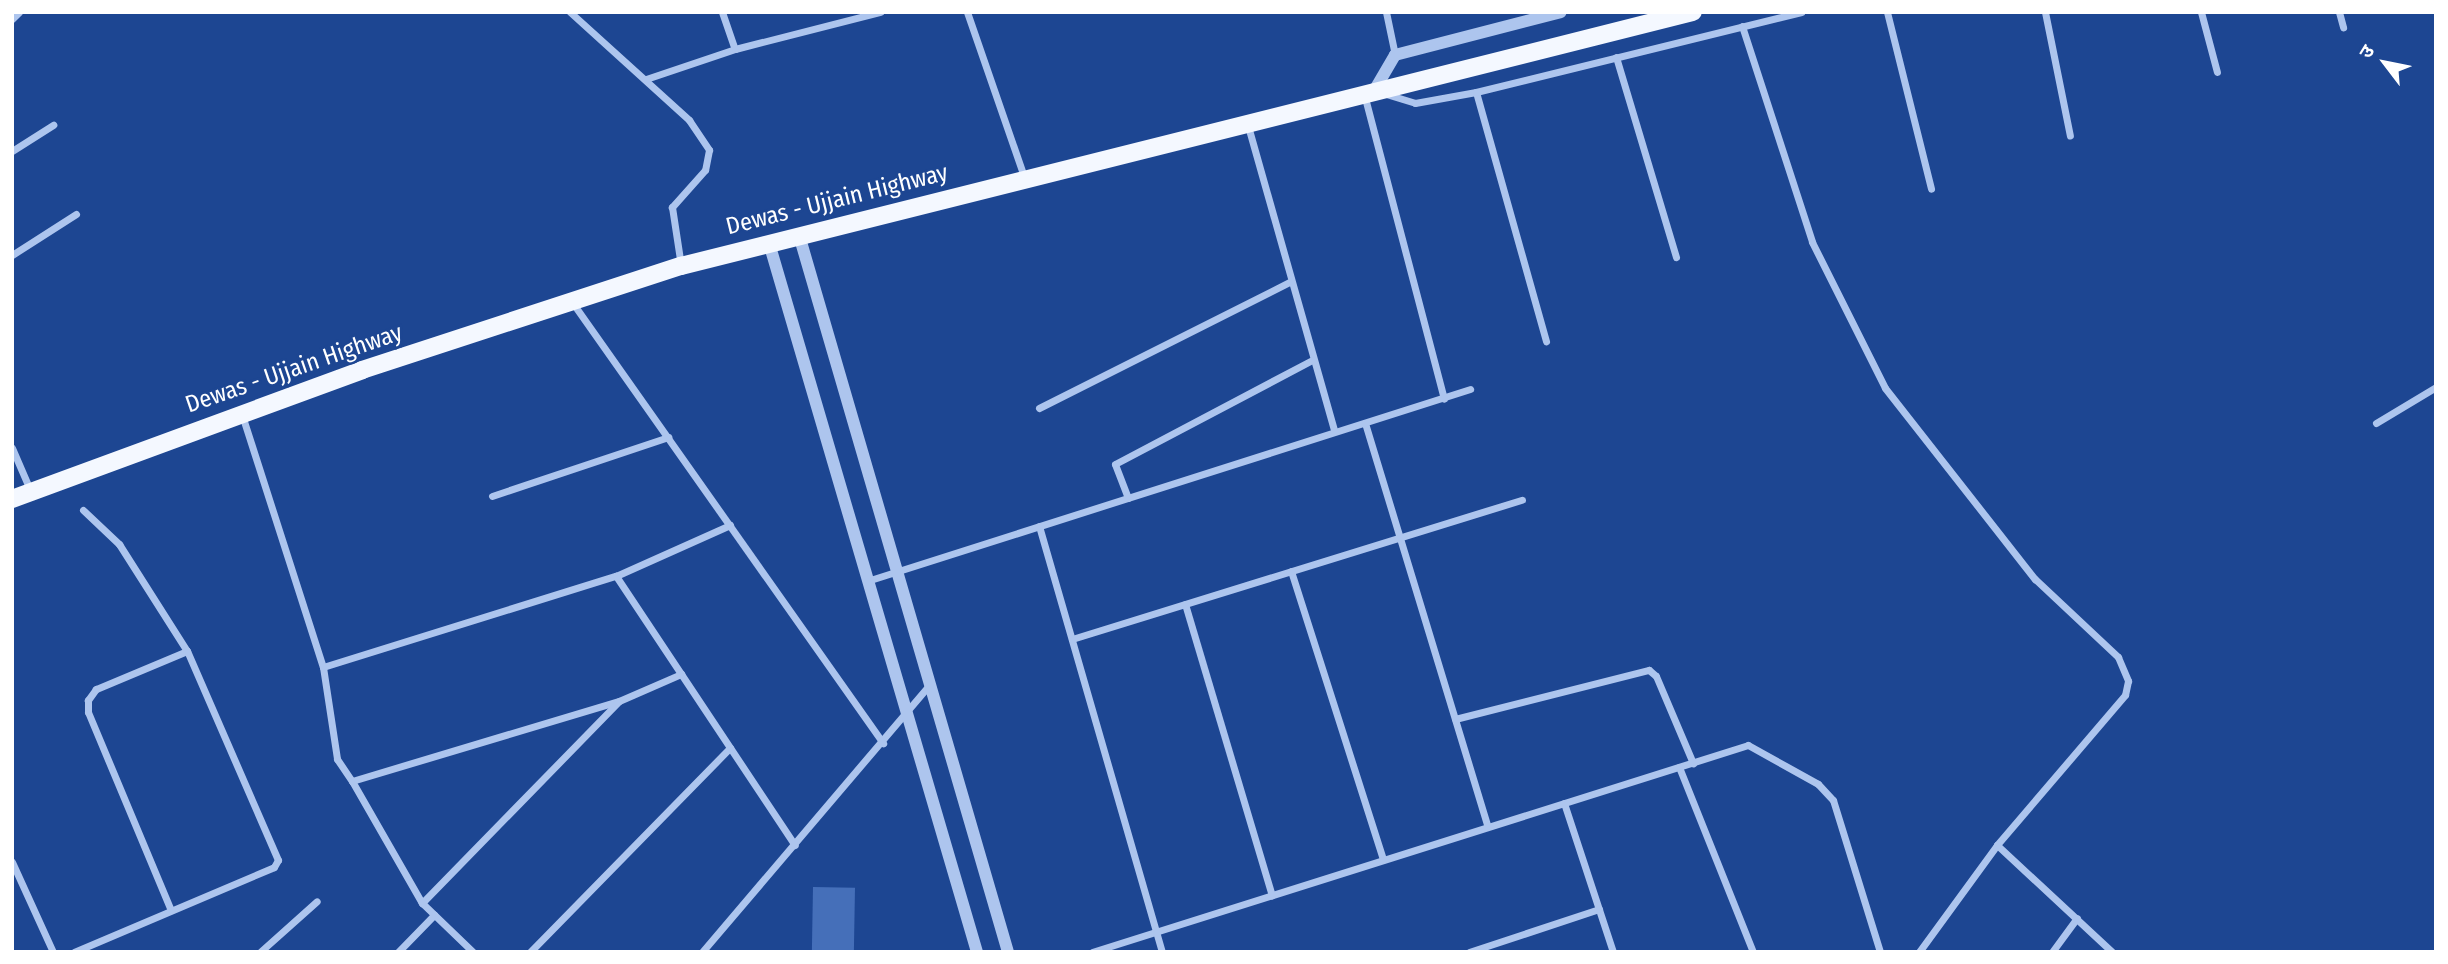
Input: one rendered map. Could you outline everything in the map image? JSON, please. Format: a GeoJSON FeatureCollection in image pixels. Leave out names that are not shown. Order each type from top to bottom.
{"type":"FeatureCollection","features":[{"type":"Feature","properties":{"kind":"main road","name":"Dewas - Ujjain Highway"},"geometry":{"type":"LineString","coordinates":[[12,499],[114,459],[242,414],[681,266],[1024,177],[1248,125],[1432,75],[1693,12]]}},
{"type":"Feature","properties":{"kind":"street"},"geometry":{"type":"LineString","coordinates":[[12,19],[19,12]]}},
{"type":"Feature","properties":{"kind":"street"},"geometry":{"type":"LineString","coordinates":[[570,12],[646,79],[704,137],[709,150],[705,170],[672,206],[681,266]]}},
{"type":"Feature","properties":{"kind":"street"},"geometry":{"type":"LineString","coordinates":[[722,12],[735,49]]}},
{"type":"Feature","properties":{"kind":"street"},"geometry":{"type":"LineString","coordinates":[[842,12],[845,21]]}},
{"type":"Feature","properties":{"kind":"street"},"geometry":{"type":"LineString","coordinates":[[646,79],[735,49],[880,12]]}},
{"type":"Feature","properties":{"kind":"street"},"geometry":{"type":"LineString","coordinates":[[967,12],[1024,177]]}},
{"type":"Feature","properties":{"kind":"street"},"geometry":{"type":"LineString","coordinates":[[1385,12],[1395,55]]}},
{"type":"Feature","properties":{"kind":"street"},"geometry":{"type":"LineString","coordinates":[[1444,398],[1369,92],[1395,55],[1561,12]]}},
{"type":"Feature","properties":{"kind":"street"},"geometry":{"type":"LineString","coordinates":[[1369,92],[1415,103],[1476,93],[1801,12]]}},
{"type":"Feature","properties":{"kind":"street"},"geometry":{"type":"LineString","coordinates":[[1887,12],[1931,189]]}},
{"type":"Feature","properties":{"kind":"street"},"geometry":{"type":"LineString","coordinates":[[2045,12],[2070,136]]}},
{"type":"Feature","properties":{"kind":"street"},"geometry":{"type":"LineString","coordinates":[[2201,12],[2217,72]]}},
{"type":"Feature","properties":{"kind":"street"},"geometry":{"type":"LineString","coordinates":[[2339,12],[2343,27]]}},
{"type":"Feature","properties":{"kind":"street"},"geometry":{"type":"LineString","coordinates":[[1742,26],[1812,242],[1885,388],[2035,579],[2118,657],[2128,681],[2125,695],[1997,845],[1919,952]]}},
{"type":"Feature","properties":{"kind":"street"},"geometry":{"type":"LineString","coordinates":[[1616,57],[1676,257]]}},
{"type":"Feature","properties":{"kind":"street"},"geometry":{"type":"LineString","coordinates":[[1476,93],[1546,341]]}},
{"type":"Feature","properties":{"kind":"street"},"geometry":{"type":"LineString","coordinates":[[12,151],[53,125]]}},
{"type":"Feature","properties":{"kind":"street"},"geometry":{"type":"LineString","coordinates":[[1248,125],[1289,282],[1334,430]]}},
{"type":"Feature","properties":{"kind":"street"},"geometry":{"type":"LineString","coordinates":[[12,255],[76,214]]}},
{"type":"Feature","properties":{"kind":"street"},"geometry":{"type":"LineString","coordinates":[[799,235],[1008,952]]}},
{"type":"Feature","properties":{"kind":"street"},"geometry":{"type":"LineString","coordinates":[[769,243],[977,952]]}},
{"type":"Feature","properties":{"kind":"street"},"geometry":{"type":"LineString","coordinates":[[1039,408],[1289,282]]}},
{"type":"Feature","properties":{"kind":"street"},"geometry":{"type":"LineString","coordinates":[[571,302],[883,743]]}},
{"type":"Feature","properties":{"kind":"street"},"geometry":{"type":"LineString","coordinates":[[1128,498],[1115,464],[1312,360]]}},
{"type":"Feature","properties":{"kind":"street"},"geometry":{"type":"LineString","coordinates":[[2376,424],[2436,387]]}},
{"type":"Feature","properties":{"kind":"street"},"geometry":{"type":"LineString","coordinates":[[867,580],[1470,389]]}},
{"type":"Feature","properties":{"kind":"street"},"geometry":{"type":"LineString","coordinates":[[242,414],[323,667],[338,759],[422,903],[472,952]]}},
{"type":"Feature","properties":{"kind":"street"},"geometry":{"type":"LineString","coordinates":[[1365,423],[1488,827]]}},
{"type":"Feature","properties":{"kind":"street"},"geometry":{"type":"LineString","coordinates":[[492,496],[668,437]]}},
{"type":"Feature","properties":{"kind":"street"},"geometry":{"type":"LineString","coordinates":[[12,448],[31,492]]}},
{"type":"Feature","properties":{"kind":"street"},"geometry":{"type":"LineString","coordinates":[[1072,639],[1522,500]]}},
{"type":"Feature","properties":{"kind":"street"},"geometry":{"type":"LineString","coordinates":[[74,952],[274,867],[278,860],[187,651],[119,544],[83,510]]}},
{"type":"Feature","properties":{"kind":"street"},"geometry":{"type":"LineString","coordinates":[[323,667],[616,576],[730,525]]}},
{"type":"Feature","properties":{"kind":"street"},"geometry":{"type":"LineString","coordinates":[[1039,526],[1162,952]]}},
{"type":"Feature","properties":{"kind":"street"},"geometry":{"type":"LineString","coordinates":[[1291,571],[1384,860]]}},
{"type":"Feature","properties":{"kind":"street"},"geometry":{"type":"LineString","coordinates":[[616,576],[795,845]]}},
{"type":"Feature","properties":{"kind":"street"},"geometry":{"type":"LineString","coordinates":[[1185,604],[1272,895]]}},
{"type":"Feature","properties":{"kind":"street"},"geometry":{"type":"LineString","coordinates":[[171,910],[88,712],[88,700],[96,689],[187,651]]}},
{"type":"Feature","properties":{"kind":"street"},"geometry":{"type":"LineString","coordinates":[[1455,719],[1648,670],[1656,676],[1693,763]]}},
{"type":"Feature","properties":{"kind":"street"},"geometry":{"type":"LineString","coordinates":[[352,781],[619,701],[681,674]]}},
{"type":"Feature","properties":{"kind":"street"},"geometry":{"type":"LineString","coordinates":[[702,952],[883,743],[929,685]]}},
{"type":"Feature","properties":{"kind":"street"},"geometry":{"type":"LineString","coordinates":[[422,903],[619,701]]}},
{"type":"Feature","properties":{"kind":"street"},"geometry":{"type":"LineString","coordinates":[[1092,952],[1748,745],[1818,784],[1833,800],[1880,952]]}},
{"type":"Feature","properties":{"kind":"street"},"geometry":{"type":"LineString","coordinates":[[530,952],[730,748]]}},
{"type":"Feature","properties":{"kind":"street"},"geometry":{"type":"LineString","coordinates":[[1679,767],[1753,952]]}},
{"type":"Feature","properties":{"kind":"street"},"geometry":{"type":"LineString","coordinates":[[1564,803],[1613,952]]}},
{"type":"Feature","properties":{"kind":"street"},"geometry":{"type":"LineString","coordinates":[[1997,845],[2112,952]]}},
{"type":"Feature","properties":{"kind":"street"},"geometry":{"type":"LineString","coordinates":[[12,862],[53,952]]}},
{"type":"Feature","properties":{"kind":"street"},"geometry":{"type":"LineString","coordinates":[[260,952],[317,901]]}},
{"type":"Feature","properties":{"kind":"street"},"geometry":{"type":"LineString","coordinates":[[1469,952],[1599,909]]}},
{"type":"Feature","properties":{"kind":"street"},"geometry":{"type":"LineString","coordinates":[[398,952],[434,915]]}},
{"type":"Feature","properties":{"kind":"street"},"geometry":{"type":"LineString","coordinates":[[2052,952],[2077,918]]}},
{"type":"Feature","properties":{"kind":"building"},"geometry":{"type":"Polygon","coordinates":[[[813,887],[855,888],[854,952],[812,952],[813,887]]]}}]}
